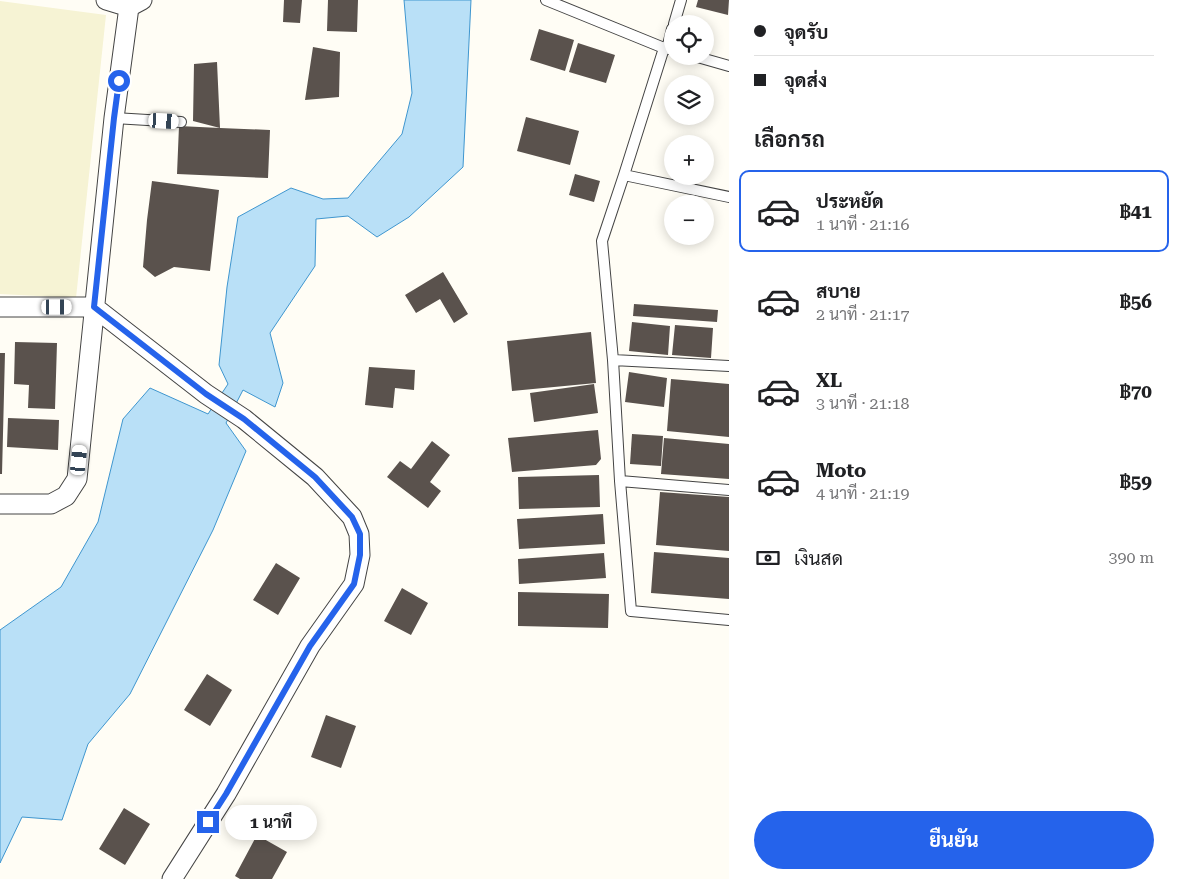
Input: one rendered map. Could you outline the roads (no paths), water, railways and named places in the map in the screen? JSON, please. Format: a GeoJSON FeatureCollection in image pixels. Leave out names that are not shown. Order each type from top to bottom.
{"type":"FeatureCollection","features":[{"type":"Feature","properties":{"kind":"street"},"geometry":{"type":"LineString","coordinates":[[0,504],[51,504],[66,496],[77,479],[114,118],[136,3],[106,0]]}},
{"type":"Feature","properties":{"kind":"street"},"geometry":{"type":"LineString","coordinates":[[0,307],[94,307],[206,394],[244,419],[315,477],[352,517],[360,534],[360,555],[354,584],[310,646],[226,794],[172,879]]}},
{"type":"Feature","properties":{"kind":"lane"},"geometry":{"type":"LineString","coordinates":[[546,0],[664,47]]}},
{"type":"Feature","properties":{"kind":"lane"},"geometry":{"type":"LineString","coordinates":[[677,15],[681,0]]}},
{"type":"Feature","properties":{"kind":"lane"},"geometry":{"type":"LineString","coordinates":[[664,60],[602,241],[613,360],[630,611],[729,620]]}},
{"type":"Feature","properties":{"kind":"lane"},"geometry":{"type":"LineString","coordinates":[[714,62],[729,66]]}},
{"type":"Feature","properties":{"kind":"lane"},"geometry":{"type":"LineString","coordinates":[[114,118],[181,122]]}},
{"type":"Feature","properties":{"kind":"lane"},"geometry":{"type":"LineString","coordinates":[[624,175],[729,197]]}},
{"type":"Feature","properties":{"kind":"lane"},"geometry":{"type":"LineString","coordinates":[[613,360],[729,366]]}},
{"type":"Feature","properties":{"kind":"lane"},"geometry":{"type":"LineString","coordinates":[[620,481],[729,490]]}},
{"type":"Feature","properties":{"kind":"water"},"geometry":{"type":"Polygon","coordinates":[[[404,0],[471,0],[463,167],[409,217],[377,237],[348,216],[316,219],[315,266],[270,333],[283,383],[275,407],[243,390],[226,423],[246,451],[213,530],[130,694],[88,744],[62,820],[22,817],[0,863],[0,630],[61,587],[98,522],[123,419],[150,388],[208,414],[228,384],[219,365],[227,287],[238,217],[291,188],[323,199],[348,198],[402,134],[412,93],[404,0]]]}}]}
